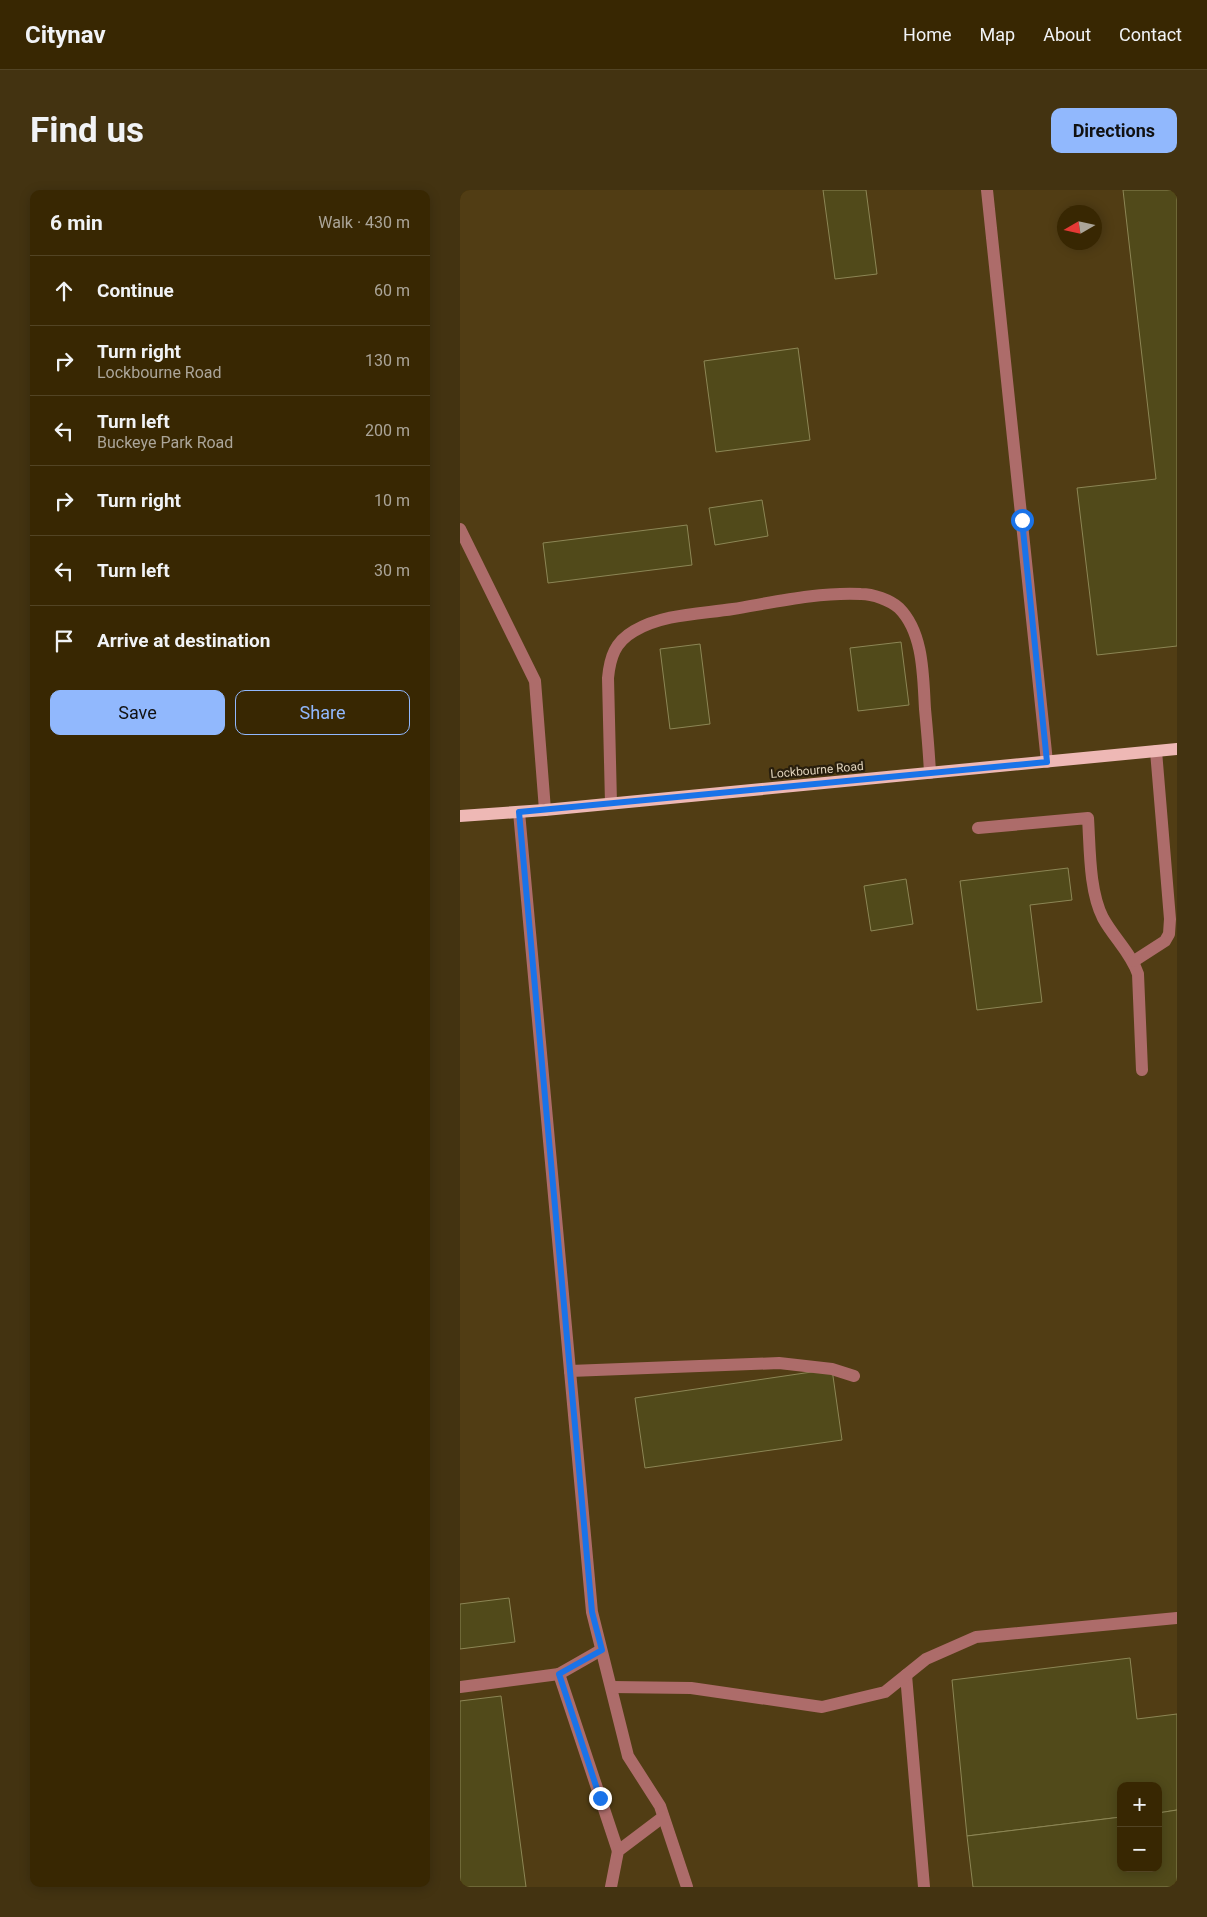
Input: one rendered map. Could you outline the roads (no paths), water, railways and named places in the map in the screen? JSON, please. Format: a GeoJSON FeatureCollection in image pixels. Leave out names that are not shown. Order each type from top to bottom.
{"type":"FeatureCollection","features":[{"type":"Feature","properties":{"kind":"main road","name":"Lockbourne Road"},"geometry":{"type":"LineString","coordinates":[[460,816],[545,810],[1177,749]]}},
{"type":"Feature","properties":{"kind":"street"},"geometry":{"type":"LineString","coordinates":[[987,190],[1047,762]]}},
{"type":"Feature","properties":{"kind":"street"},"geometry":{"type":"LineString","coordinates":[[460,529],[535,682],[545,810]]}},
{"type":"Feature","properties":{"kind":"street"},"geometry":{"type":"LineString","coordinates":[[611,803],[608,678],[610,660],[615,646],[633,631],[656,620],[809,597],[861,594],[877,596],[898,607],[909,620],[922,667],[930,773]]}},
{"type":"Feature","properties":{"kind":"street"},"geometry":{"type":"LineString","coordinates":[[1134,961],[1165,941],[1169,934],[1170,919],[1156,751]]}},
{"type":"Feature","properties":{"kind":"street"},"geometry":{"type":"LineString","coordinates":[[519,812],[592,1612],[628,1756],[660,1806],[687,1887]]}},
{"type":"Feature","properties":{"kind":"street"},"geometry":{"type":"LineString","coordinates":[[978,828],[1088,818],[1096,898],[1107,924],[1134,961],[1138,974],[1142,1070]]}},
{"type":"Feature","properties":{"kind":"street"},"geometry":{"type":"LineString","coordinates":[[570,1372],[779,1363],[832,1369],[854,1376]]}},
{"type":"Feature","properties":{"kind":"street"},"geometry":{"type":"LineString","coordinates":[[612,1687],[691,1688],[822,1707],[885,1692],[926,1660],[976,1637],[1177,1618]]}},
{"type":"Feature","properties":{"kind":"street"},"geometry":{"type":"LineString","coordinates":[[460,1687],[559,1674],[602,1650]]}},
{"type":"Feature","properties":{"kind":"street"},"geometry":{"type":"LineString","coordinates":[[559,1674],[618,1851],[611,1887]]}},
{"type":"Feature","properties":{"kind":"street"},"geometry":{"type":"LineString","coordinates":[[906,1675],[924,1887]]}},
{"type":"Feature","properties":{"kind":"street"},"geometry":{"type":"LineString","coordinates":[[618,1851],[663,1817]]}}]}
